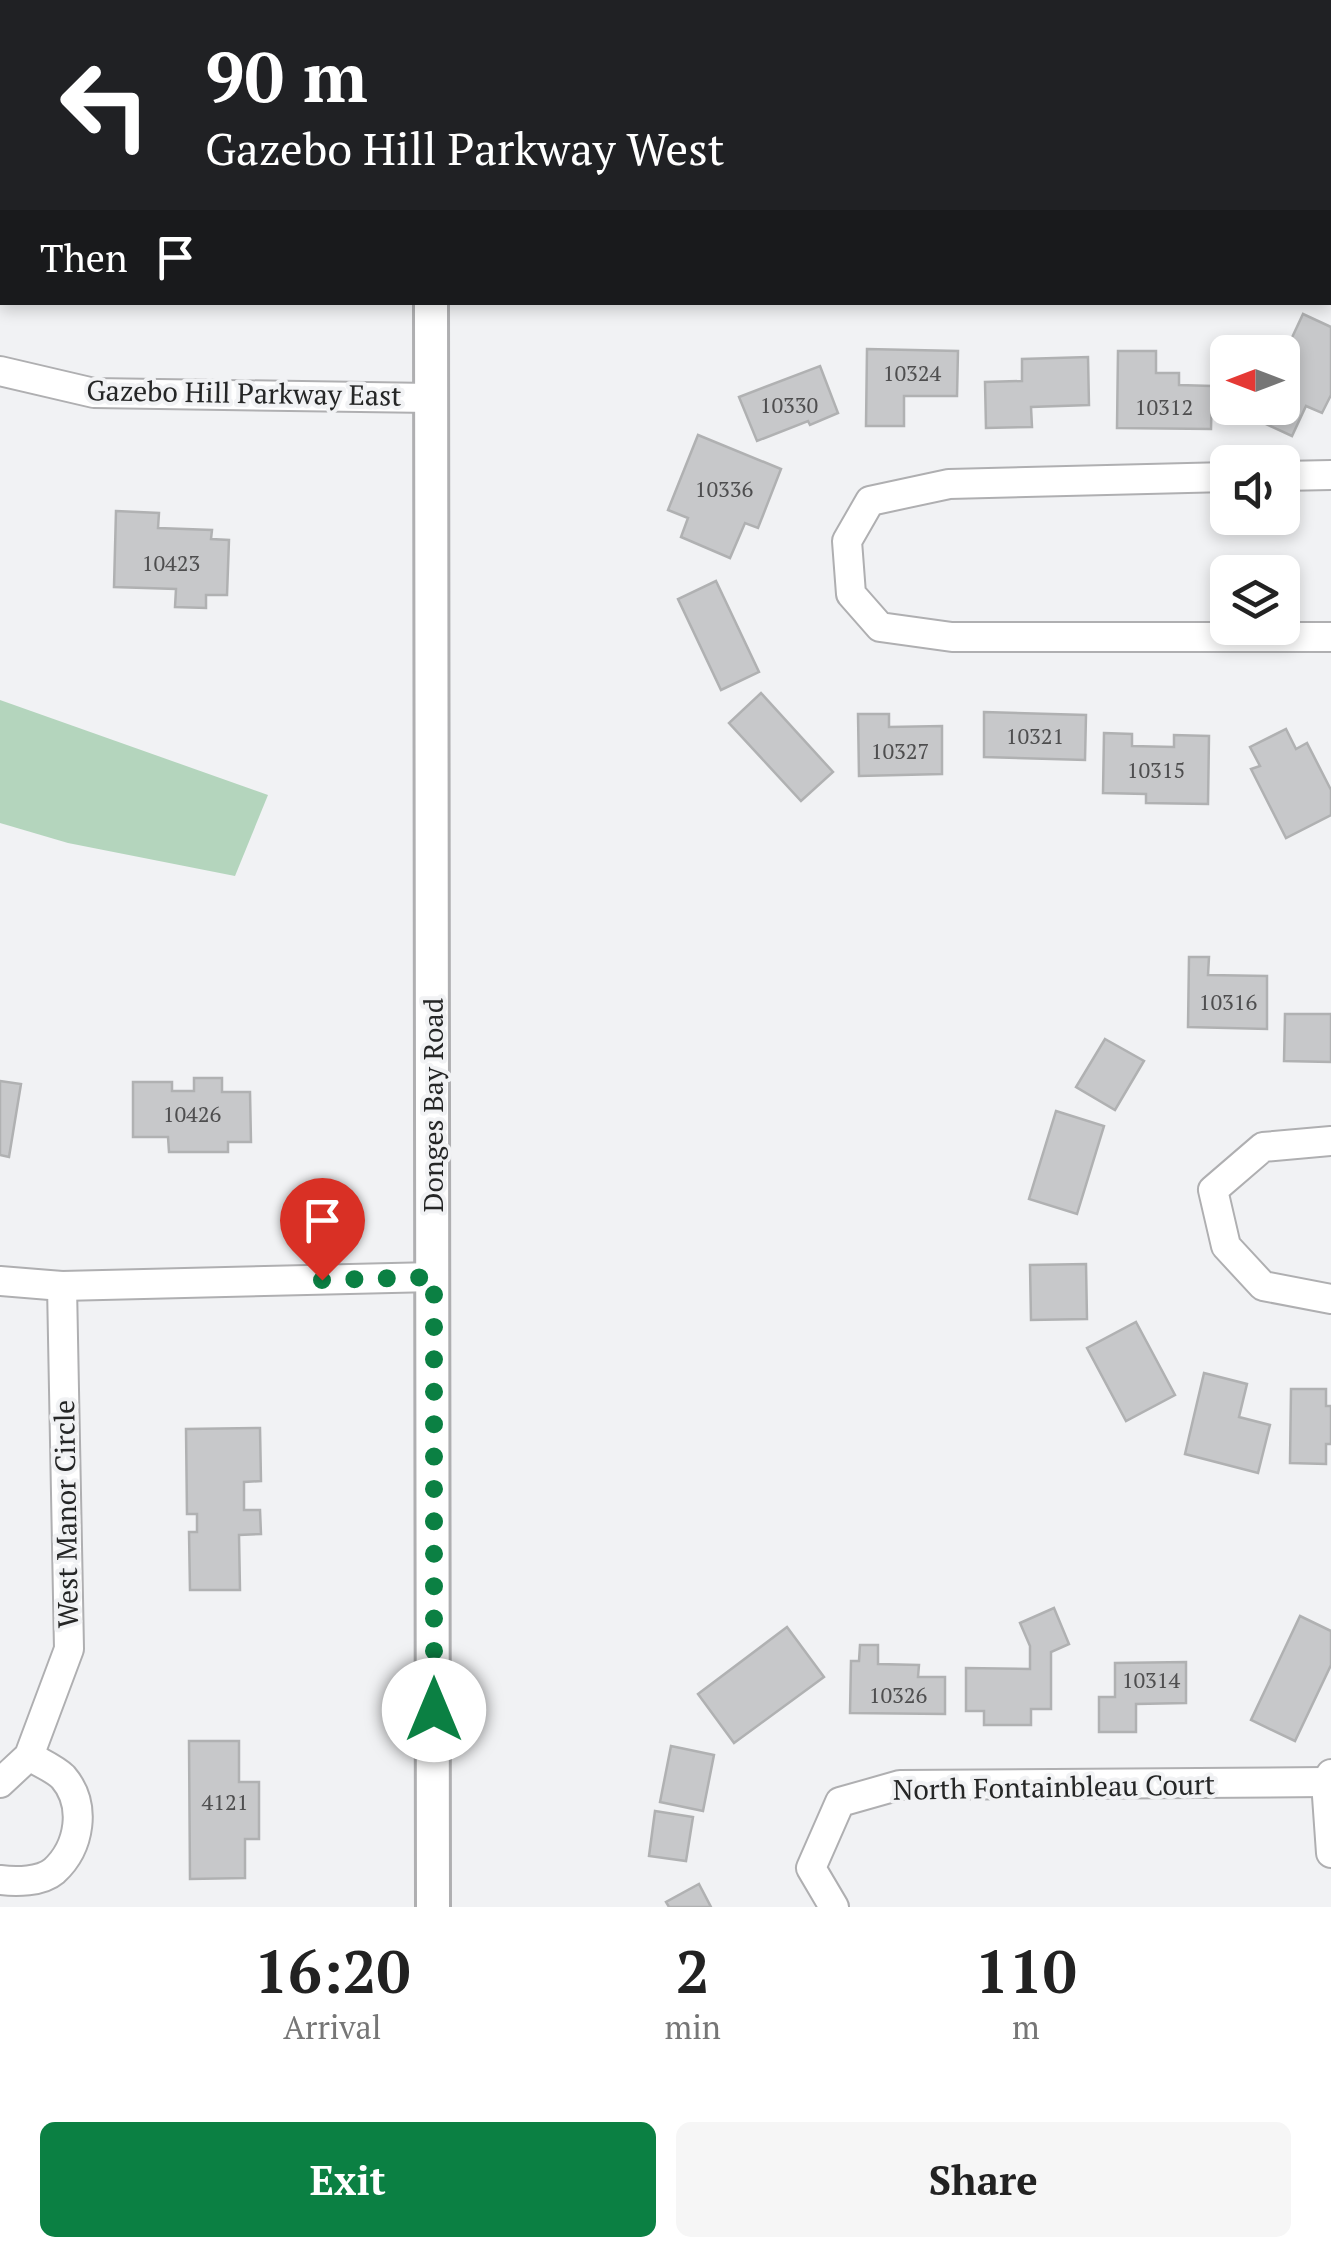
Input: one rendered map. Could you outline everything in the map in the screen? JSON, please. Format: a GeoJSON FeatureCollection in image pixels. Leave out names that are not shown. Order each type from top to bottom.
{"type":"FeatureCollection","features":[{"type":"Feature","properties":{"kind":"street","name":"Donges Bay Road"},"geometry":{"type":"LineString","coordinates":[[431,305],[433,1907]]}},
{"type":"Feature","properties":{"kind":"street","name":"Gazebo Hill Parkway East"},"geometry":{"type":"LineString","coordinates":[[0,370],[74,390],[132,396],[431,398]]}},
{"type":"Feature","properties":{"kind":"street"},"geometry":{"type":"LineString","coordinates":[[1300,476],[1331,475]]}},
{"type":"Feature","properties":{"kind":"street"},"geometry":{"type":"LineString","coordinates":[[1210,478],[949,484],[870,501],[847,541],[850,594],[880,627],[952,637],[1331,637]]}},
{"type":"Feature","properties":{"kind":"street"},"geometry":{"type":"LineString","coordinates":[[1331,1140],[1263,1147],[1213,1190],[1226,1246],[1263,1286],[1331,1299]]}},
{"type":"Feature","properties":{"kind":"street"},"geometry":{"type":"LineString","coordinates":[[0,1281],[62,1286],[434,1277]]}},
{"type":"Feature","properties":{"kind":"street","name":"West Manor Circle"},"geometry":{"type":"LineString","coordinates":[[0,1783],[29,1756],[68,1649],[62,1286]]}},
{"type":"Feature","properties":{"kind":"street"},"geometry":{"type":"LineString","coordinates":[[0,1880],[20,1883],[52,1873],[75,1840],[79,1806],[62,1776],[29,1756]]}},
{"type":"Feature","properties":{"kind":"street"},"geometry":{"type":"LineString","coordinates":[[1328,1778],[1331,1853]]}},
{"type":"Feature","properties":{"kind":"street","name":"North Fontainbleau Court"},"geometry":{"type":"LineString","coordinates":[[834,1907],[811,1868],[840,1802],[900,1786],[1328,1778]]}},
{"type":"Feature","properties":{"kind":"green space"},"geometry":{"type":"Polygon","coordinates":[[[0,700],[268,795],[235,876],[68,843],[0,823],[0,700]]]}},
{"type":"Feature","properties":{"kind":"building"},"geometry":{"type":"Polygon","coordinates":[[[1303,314],[1331,327],[1331,395],[1322,413],[1306,406],[1300,419],[1300,335],[1293,335],[1303,314]]]}},
{"type":"Feature","properties":{"kind":"building"},"geometry":{"type":"Polygon","coordinates":[[[867,349],[958,351],[957,396],[904,396],[904,426],[866,426],[867,349]]]}},
{"type":"Feature","properties":{"kind":"building"},"geometry":{"type":"Polygon","coordinates":[[[1118,351],[1156,351],[1156,373],[1179,373],[1179,385],[1210,386],[1211,429],[1117,428],[1118,351]]]}},
{"type":"Feature","properties":{"kind":"building"},"geometry":{"type":"Polygon","coordinates":[[[1088,357],[1089,405],[1031,407],[1032,427],[986,428],[985,382],[1022,381],[1022,359],[1088,357]]]}},
{"type":"Feature","properties":{"kind":"building"},"geometry":{"type":"Polygon","coordinates":[[[820,366],[838,413],[757,441],[739,397],[820,366]]]}},
{"type":"Feature","properties":{"kind":"building"},"geometry":{"type":"Polygon","coordinates":[[[1268,425],[1297,425],[1292,436],[1268,425]]]}},
{"type":"Feature","properties":{"kind":"building"},"geometry":{"type":"Polygon","coordinates":[[[698,435],[781,469],[758,528],[745,523],[730,558],[681,537],[688,518],[668,510],[698,435]]]}},
{"type":"Feature","properties":{"kind":"building"},"geometry":{"type":"Polygon","coordinates":[[[116,511],[159,513],[158,528],[212,530],[211,539],[229,540],[227,595],[206,595],[206,608],[175,607],[176,589],[114,587],[116,511]]]}},
{"type":"Feature","properties":{"kind":"building"},"geometry":{"type":"Polygon","coordinates":[[[716,581],[759,672],[721,690],[678,599],[716,581]]]}},
{"type":"Feature","properties":{"kind":"building"},"geometry":{"type":"Polygon","coordinates":[[[761,693],[833,772],[801,801],[729,723],[761,693]]]}},
{"type":"Feature","properties":{"kind":"building"},"geometry":{"type":"Polygon","coordinates":[[[984,712],[1086,715],[1085,760],[984,757],[984,712]]]}},
{"type":"Feature","properties":{"kind":"building"},"geometry":{"type":"Polygon","coordinates":[[[858,714],[889,714],[889,727],[942,726],[942,774],[859,776],[858,714]]]}},
{"type":"Feature","properties":{"kind":"building"},"geometry":{"type":"Polygon","coordinates":[[[1286,729],[1296,749],[1307,743],[1331,790],[1331,815],[1286,838],[1251,769],[1260,766],[1250,747],[1286,729]]]}},
{"type":"Feature","properties":{"kind":"building"},"geometry":{"type":"Polygon","coordinates":[[[1104,733],[1132,734],[1132,746],[1174,747],[1174,735],[1209,736],[1208,804],[1146,803],[1146,794],[1103,793],[1104,733]]]}},
{"type":"Feature","properties":{"kind":"building"},"geometry":{"type":"Polygon","coordinates":[[[1189,957],[1209,957],[1208,975],[1267,976],[1267,1029],[1188,1027],[1189,957]]]}},
{"type":"Feature","properties":{"kind":"building"},"geometry":{"type":"Polygon","coordinates":[[[1285,1014],[1331,1014],[1331,1062],[1284,1061],[1285,1014]]]}},
{"type":"Feature","properties":{"kind":"building"},"geometry":{"type":"Polygon","coordinates":[[[1105,1039],[1144,1061],[1115,1110],[1076,1087],[1105,1039]]]}},
{"type":"Feature","properties":{"kind":"building"},"geometry":{"type":"Polygon","coordinates":[[[194,1078],[222,1078],[222,1092],[250,1092],[251,1142],[228,1142],[228,1152],[169,1152],[168,1137],[133,1137],[133,1082],[172,1082],[172,1091],[194,1091],[194,1078]]]}},
{"type":"Feature","properties":{"kind":"building"},"geometry":{"type":"Polygon","coordinates":[[[0,1081],[21,1084],[9,1157],[0,1155],[0,1081]]]}},
{"type":"Feature","properties":{"kind":"building"},"geometry":{"type":"Polygon","coordinates":[[[1056,1111],[1104,1126],[1077,1214],[1029,1199],[1056,1111]]]}},
{"type":"Feature","properties":{"kind":"building"},"geometry":{"type":"Polygon","coordinates":[[[1086,1264],[1087,1319],[1031,1320],[1030,1265],[1086,1264]]]}},
{"type":"Feature","properties":{"kind":"building"},"geometry":{"type":"Polygon","coordinates":[[[1136,1322],[1175,1395],[1126,1421],[1087,1348],[1136,1322]]]}},
{"type":"Feature","properties":{"kind":"building"},"geometry":{"type":"Polygon","coordinates":[[[1204,1373],[1247,1384],[1239,1417],[1270,1425],[1258,1473],[1185,1454],[1204,1373]]]}},
{"type":"Feature","properties":{"kind":"building"},"geometry":{"type":"Polygon","coordinates":[[[1291,1389],[1326,1389],[1326,1406],[1331,1406],[1331,1444],[1326,1444],[1326,1464],[1290,1463],[1291,1389]]]}},
{"type":"Feature","properties":{"kind":"building"},"geometry":{"type":"Polygon","coordinates":[[[260,1428],[261,1481],[244,1482],[244,1510],[260,1510],[261,1534],[239,1535],[240,1590],[190,1590],[189,1532],[197,1532],[197,1514],[187,1514],[186,1429],[260,1428]]]}},
{"type":"Feature","properties":{"kind":"building"},"geometry":{"type":"Polygon","coordinates":[[[1054,1608],[1069,1644],[1051,1652],[1051,1709],[1031,1709],[1031,1725],[984,1725],[984,1711],[966,1711],[966,1668],[1030,1669],[1030,1646],[1020,1623],[1054,1608]]]}},
{"type":"Feature","properties":{"kind":"building"},"geometry":{"type":"Polygon","coordinates":[[[1300,1616],[1331,1631],[1331,1665],[1295,1741],[1251,1720],[1300,1616]]]}},
{"type":"Feature","properties":{"kind":"building"},"geometry":{"type":"Polygon","coordinates":[[[787,1627],[824,1677],[734,1743],[698,1694],[787,1627]]]}},
{"type":"Feature","properties":{"kind":"building"},"geometry":{"type":"Polygon","coordinates":[[[860,1645],[878,1645],[878,1664],[919,1665],[918,1677],[945,1677],[945,1714],[850,1713],[851,1661],[859,1661],[860,1645]]]}},
{"type":"Feature","properties":{"kind":"building"},"geometry":{"type":"Polygon","coordinates":[[[1186,1662],[1186,1703],[1136,1704],[1136,1732],[1099,1732],[1099,1697],[1115,1697],[1115,1663],[1186,1662]]]}},
{"type":"Feature","properties":{"kind":"building"},"geometry":{"type":"Polygon","coordinates":[[[189,1741],[239,1741],[239,1782],[259,1782],[259,1839],[245,1839],[245,1878],[190,1879],[189,1741]]]}},
{"type":"Feature","properties":{"kind":"building"},"geometry":{"type":"Polygon","coordinates":[[[671,1746],[714,1755],[703,1811],[660,1802],[671,1746]]]}},
{"type":"Feature","properties":{"kind":"building"},"geometry":{"type":"Polygon","coordinates":[[[655,1811],[693,1817],[686,1861],[649,1856],[655,1811]]]}},
{"type":"Feature","properties":{"kind":"building"},"geometry":{"type":"Polygon","coordinates":[[[699,1884],[711,1907],[669,1907],[666,1902],[699,1884]]]}},
{"type":"Feature","properties":{"kind":"route"},"geometry":{"type":"LineString","coordinates":[[322,1280],[434,1277],[434,1710]]}}]}
